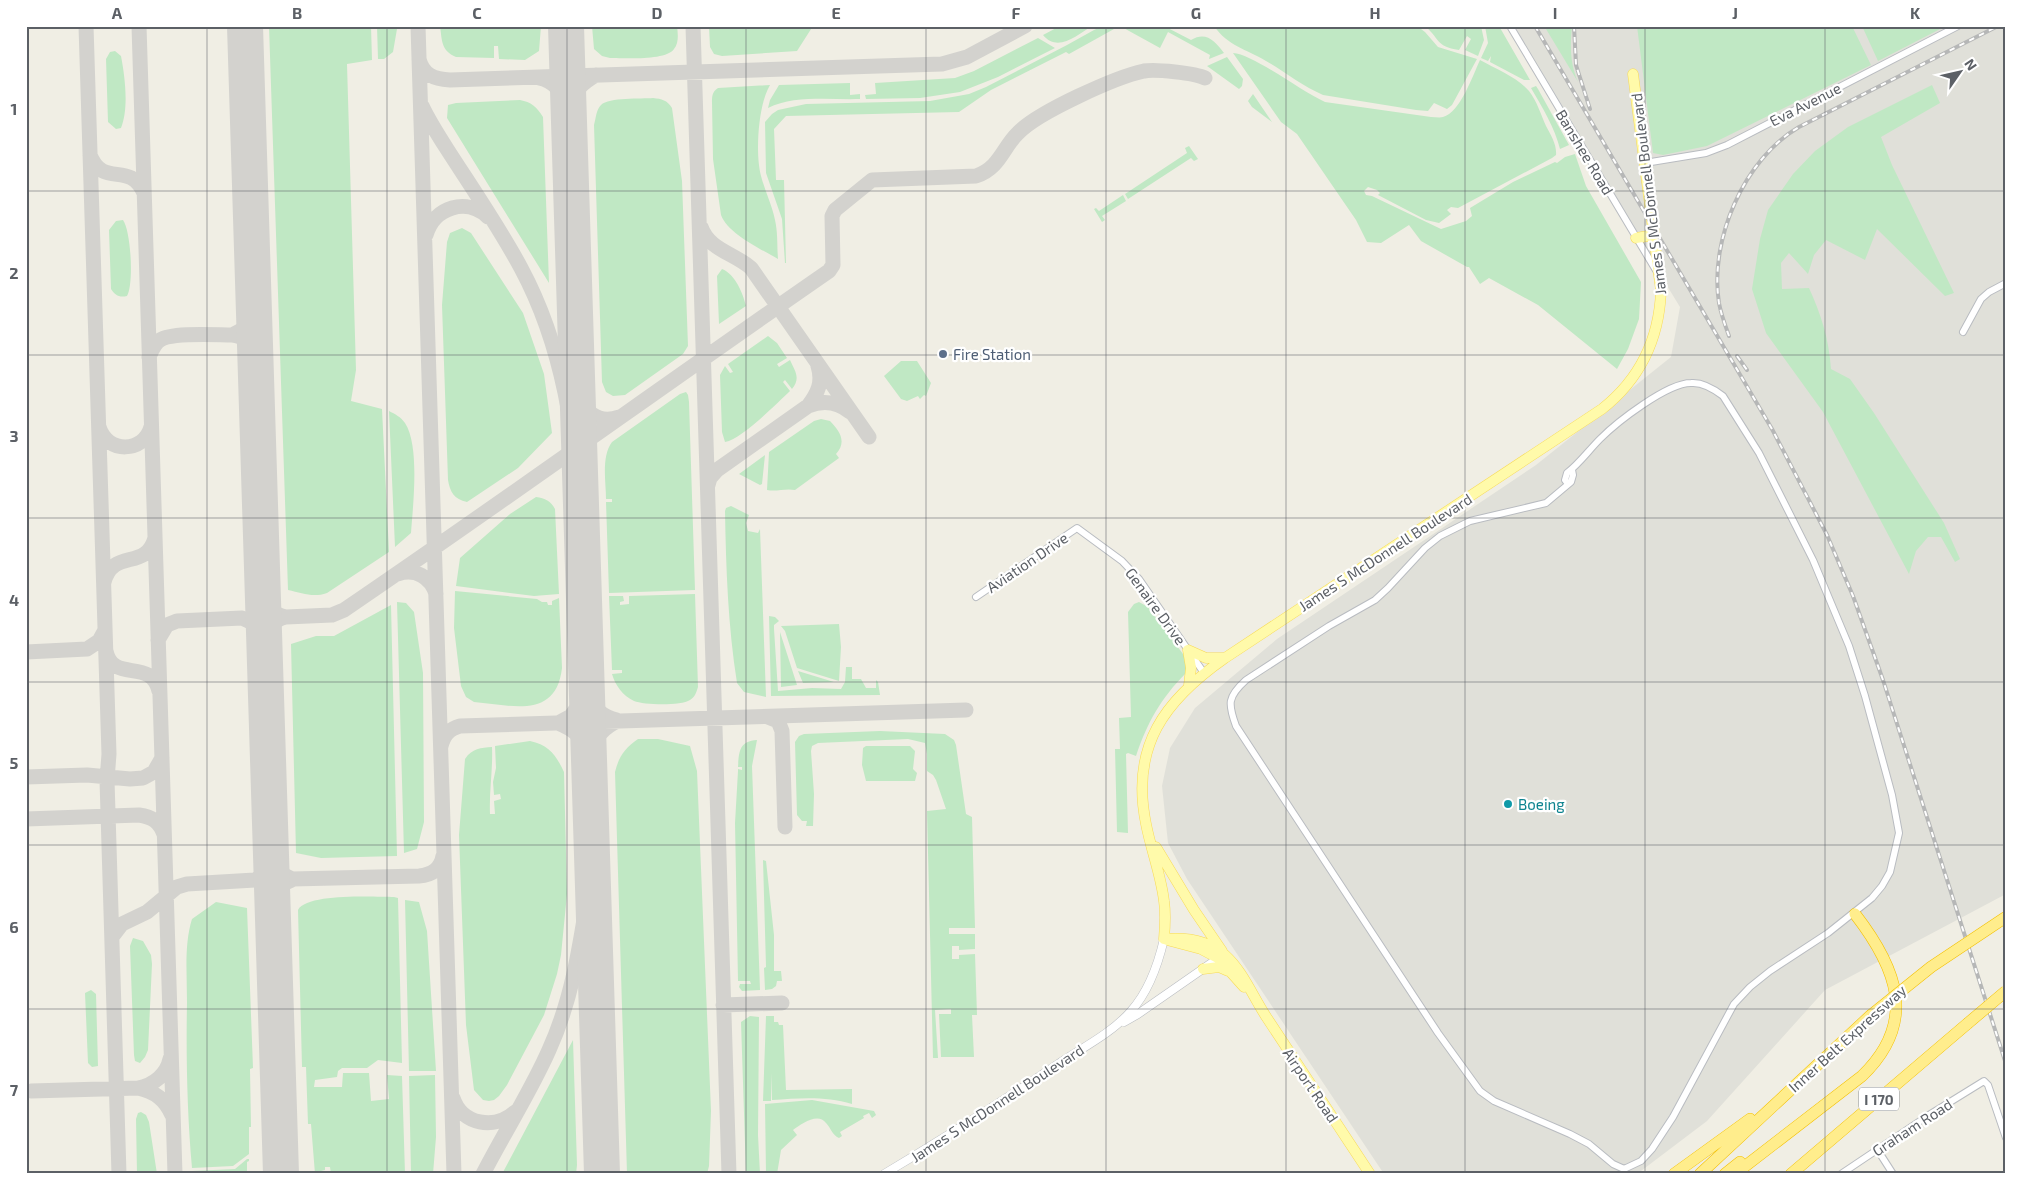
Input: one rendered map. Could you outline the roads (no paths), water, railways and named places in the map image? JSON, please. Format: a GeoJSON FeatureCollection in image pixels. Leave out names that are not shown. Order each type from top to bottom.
{"type":"FeatureCollection","features":[{"type":"Feature","properties":{"kind":"highway"},"geometry":{"type":"LineString","coordinates":[[1725,1174],[1858,1071],[1875,1053],[1880,1043],[1885,1031],[1889,1009],[1888,983],[1880,961],[1862,933],[1854,914]]}},
{"type":"Feature","properties":{"kind":"highway"},"geometry":{"type":"LineString","coordinates":[[1735,1174],[1862,1076],[1872,1066],[1885,1045],[1895,1012],[1895,988],[1884,956],[1854,914]]}},
{"type":"Feature","properties":{"kind":"highway","name":"Inner Belt Expressway"},"geometry":{"type":"LineString","coordinates":[[1700,1174],[1870,1016],[1931,967],[2006,916]]}},
{"type":"Feature","properties":{"kind":"highway","name":"I 170"},"geometry":{"type":"LineString","coordinates":[[1791,1174],[2006,991]]}},
{"type":"Feature","properties":{"kind":"highway"},"geometry":{"type":"LineString","coordinates":[[1674,1174],[1779,1100]]}},
{"type":"Feature","properties":{"kind":"main road","name":"James S McDonnell Boulevard"},"geometry":{"type":"LineString","coordinates":[[1164,939],[1163,894],[1147,829],[1142,792],[1152,738],[1165,712],[1188,685],[1204,672],[1609,403],[1640,369],[1657,327],[1660,309],[1654,231],[1633,74]]}},
{"type":"Feature","properties":{"kind":"main road"},"geometry":{"type":"LineString","coordinates":[[1636,238],[1648,236],[1654,231]]}},
{"type":"Feature","properties":{"kind":"main road"},"geometry":{"type":"LineString","coordinates":[[1188,650],[1206,658],[1225,658]]}},
{"type":"Feature","properties":{"kind":"main road"},"geometry":{"type":"LineString","coordinates":[[1188,650],[1191,668],[1188,685]]}},
{"type":"Feature","properties":{"kind":"main road","name":"Airport Road"},"geometry":{"type":"LineString","coordinates":[[1147,829],[1160,856],[1230,972],[1253,996]]}},
{"type":"Feature","properties":{"kind":"main road","name":"Airport Road"},"geometry":{"type":"LineString","coordinates":[[1164,939],[1193,939],[1204,943],[1239,972],[1370,1174]]}},
{"type":"Feature","properties":{"kind":"main road"},"geometry":{"type":"LineString","coordinates":[[1203,969],[1219,967],[1230,972]]}},
{"type":"Feature","properties":{"kind":"street","name":"Banshee Road"},"geometry":{"type":"LineString","coordinates":[[1510,26],[1659,277]]}},
{"type":"Feature","properties":{"kind":"street","name":"Eva Avenue"},"geometry":{"type":"LineString","coordinates":[[1645,164],[1706,152],[1727,145],[1958,26]]}},
{"type":"Feature","properties":{"kind":"street"},"geometry":{"type":"LineString","coordinates":[[1963,332],[1980,300],[1989,292],[2006,284]]}},
{"type":"Feature","properties":{"kind":"street"},"geometry":{"type":"LineString","coordinates":[[1692,383],[1703,385],[1714,389],[1730,406],[1759,453],[1814,562],[1850,649],[1892,795],[1899,833],[1890,872],[1872,898],[1854,914],[1770,970],[1734,1004],[1668,1125],[1652,1149],[1641,1161],[1624,1169],[1613,1164],[1589,1144],[1494,1101],[1480,1091],[1438,1033],[1236,726],[1230,708],[1231,697],[1236,689],[1246,680],[1329,626],[1375,600],[1425,548],[1440,536],[1470,521],[1546,503],[1568,484],[1565,480],[1567,473],[1600,439],[1626,416],[1679,385],[1692,383]]}},
{"type":"Feature","properties":{"kind":"street","name":"Aviation Drive"},"geometry":{"type":"LineString","coordinates":[[976,596],[1077,528]]}},
{"type":"Feature","properties":{"kind":"street","name":"Genaire Drive"},"geometry":{"type":"LineString","coordinates":[[1077,528],[1122,561],[1133,573],[1204,672]]}},
{"type":"Feature","properties":{"kind":"street","name":"James S McDonnell Boulevard"},"geometry":{"type":"LineString","coordinates":[[1109,1030],[1130,1012],[1143,994],[1158,964],[1164,939]]}},
{"type":"Feature","properties":{"kind":"street","name":"James S McDonnell Boulevard"},"geometry":{"type":"LineString","coordinates":[[884,1174],[994,1106],[1109,1030],[1138,1014],[1221,956]]}},
{"type":"Feature","properties":{"kind":"street","name":"Graham Road"},"geometry":{"type":"LineString","coordinates":[[1841,1174],[1984,1081],[1988,1085],[2006,1138]]}},
{"type":"Feature","properties":{"kind":"street"},"geometry":{"type":"LineString","coordinates":[[1877,1149],[1893,1174]]}},
{"type":"Feature","properties":{"kind":"railway"},"geometry":{"type":"LineString","coordinates":[[1535,26],[1772,429],[1827,535],[1853,596],[1883,680],[2006,1064]]}},
{"type":"Feature","properties":{"kind":"railway"},"geometry":{"type":"LineString","coordinates":[[1574,26],[1576,65],[1590,109]]}},
{"type":"Feature","properties":{"kind":"railway"},"geometry":{"type":"LineString","coordinates":[[1729,336],[1719,303],[1717,279],[1720,253],[1725,228],[1735,203],[1747,180],[1762,159],[1779,141],[1799,127],[1998,26]]}},
{"type":"Feature","properties":{"kind":"railway"},"geometry":{"type":"LineString","coordinates":[[1737,356],[1747,370]]}},
{"type":"Feature","properties":{"kind":"place","name":"Fire Station"},"geometry":{"type":"Point","coordinates":[943,354]}},
{"type":"Feature","properties":{"kind":"place","name":"Boeing"},"geometry":{"type":"Point","coordinates":[1508,804]}}]}
